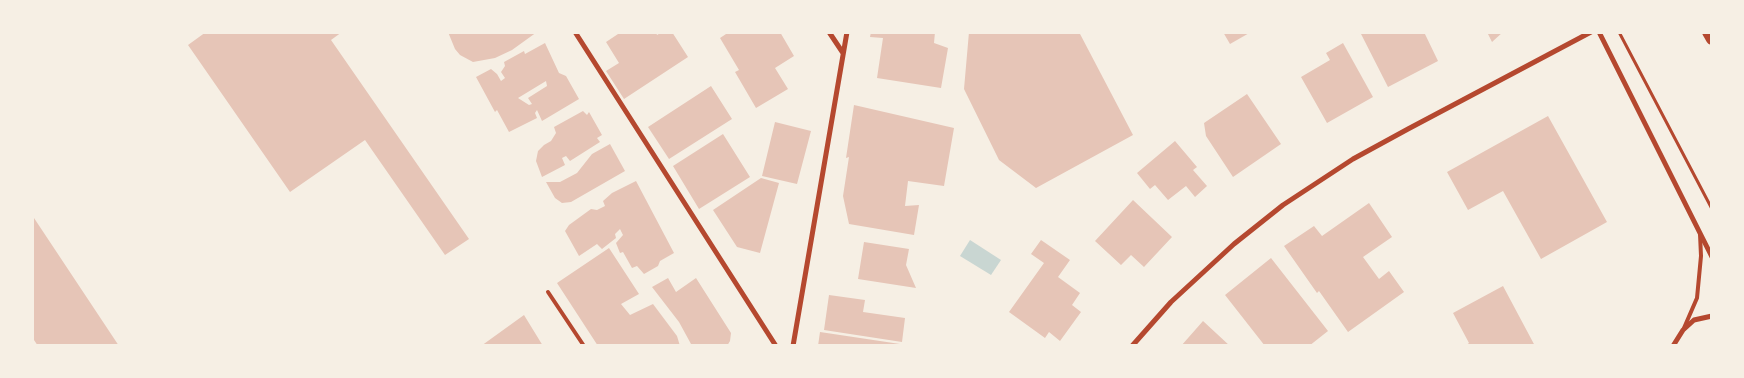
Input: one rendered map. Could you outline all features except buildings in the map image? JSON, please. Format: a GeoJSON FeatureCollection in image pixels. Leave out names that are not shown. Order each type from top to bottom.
{"type":"FeatureCollection","features":[{"type":"Feature","properties":{"kind":"main road"},"geometry":{"type":"LineString","coordinates":[[1708,32],[1712,39]]}},
{"type":"Feature","properties":{"kind":"street"},"geometry":{"type":"LineString","coordinates":[[575,32],[776,346]]}},
{"type":"Feature","properties":{"kind":"street"},"geometry":{"type":"LineString","coordinates":[[829,32],[843,53]]}},
{"type":"Feature","properties":{"kind":"street"},"geometry":{"type":"LineString","coordinates":[[793,346],[847,32]]}},
{"type":"Feature","properties":{"kind":"street"},"geometry":{"type":"LineString","coordinates":[[1132,346],[1185,290],[1234,244],[1283,205],[1353,159],[1591,32]]}},
{"type":"Feature","properties":{"kind":"street"},"geometry":{"type":"LineString","coordinates":[[1599,32],[1712,257]]}},
{"type":"Feature","properties":{"kind":"street"},"geometry":{"type":"LineString","coordinates":[[1673,346],[1683,330],[1694,320],[1712,316]]}},
{"type":"Feature","properties":{"kind":"lane"},"geometry":{"type":"LineString","coordinates":[[1683,330],[1697,298],[1701,256],[1700,233]]}},
{"type":"Feature","properties":{"kind":"lane"},"geometry":{"type":"LineString","coordinates":[[548,292],[584,346]]}},
{"type":"Feature","properties":{"kind":"path"},"geometry":{"type":"LineString","coordinates":[[1619,32],[1712,210]]}},
{"type":"Feature","properties":{"kind":"shaded area"},"geometry":{"type":"Polygon","coordinates":[[[970,240],[1001,260],[991,275],[960,256],[970,240]]]}}]}
